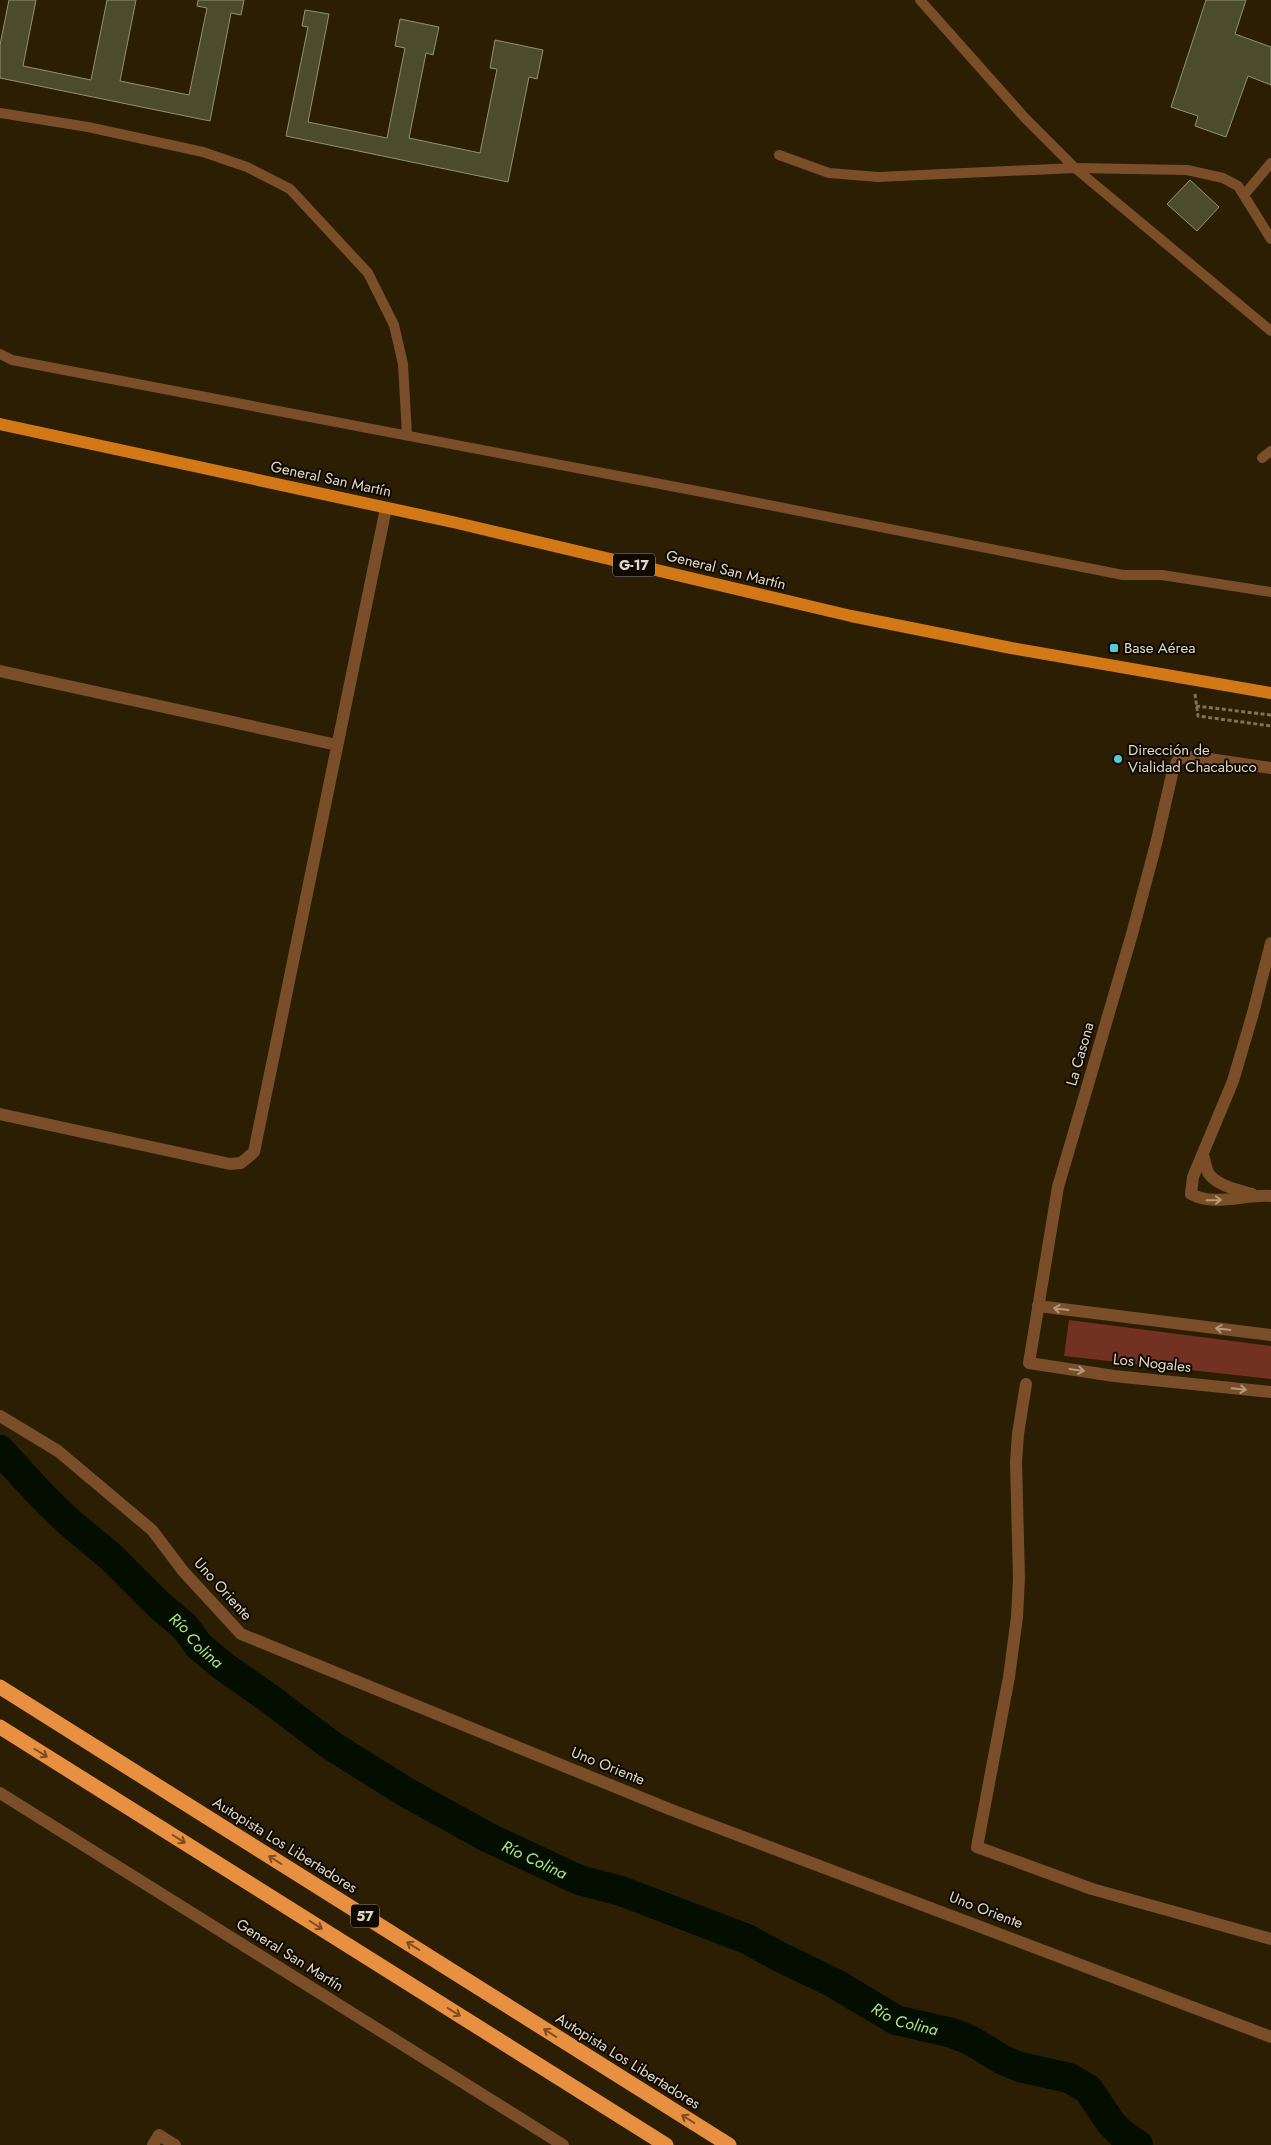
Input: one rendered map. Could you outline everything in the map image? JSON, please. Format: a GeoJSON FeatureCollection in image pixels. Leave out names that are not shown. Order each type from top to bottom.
{"type":"FeatureCollection","features":[{"type":"Feature","properties":{"kind":"highway","name":"Autopista Los Libertadores"},"geometry":{"type":"LineString","coordinates":[[0,1687],[729,2145]]}},
{"type":"Feature","properties":{"kind":"highway","name":"57"},"geometry":{"type":"LineString","coordinates":[[0,1727],[666,2145]]}},
{"type":"Feature","properties":{"kind":"main road","name":"General San Martín"},"geometry":{"type":"LineString","coordinates":[[0,424],[467,525],[851,616],[1020,650],[1271,693]]}},
{"type":"Feature","properties":{"kind":"street"},"geometry":{"type":"LineString","coordinates":[[0,1114],[230,1164],[241,1163],[251,1157],[256,1147],[386,508]]}},
{"type":"Feature","properties":{"kind":"street"},"geometry":{"type":"LineString","coordinates":[[0,671],[337,745]]}},
{"type":"Feature","properties":{"kind":"street","name":"La Casona"},"geometry":{"type":"LineString","coordinates":[[1029,1363],[1058,1187],[1132,934],[1173,770],[1179,758],[1196,757],[1271,768]]}},
{"type":"Feature","properties":{"kind":"street"},"geometry":{"type":"LineString","coordinates":[[1265,1196],[1201,1200],[1191,1194],[1193,1177],[1233,1081],[1271,943]]}},
{"type":"Feature","properties":{"kind":"street"},"geometry":{"type":"LineString","coordinates":[[1203,1155],[1208,1174],[1217,1181],[1234,1189],[1265,1196]]}},
{"type":"Feature","properties":{"kind":"street"},"geometry":{"type":"LineString","coordinates":[[1038,1306],[1271,1335]]}},
{"type":"Feature","properties":{"kind":"street","name":"Los Nogales"},"geometry":{"type":"LineString","coordinates":[[1029,1363],[1114,1376],[1271,1392]]}},
{"type":"Feature","properties":{"kind":"street"},"geometry":{"type":"LineString","coordinates":[[1026,1384],[1018,1434],[1016,1462],[1019,1578],[1017,1617],[1009,1677],[977,1847],[1092,1889],[1271,1940]]}},
{"type":"Feature","properties":{"kind":"street","name":"Uno Oriente"},"geometry":{"type":"LineString","coordinates":[[0,1416],[58,1452],[152,1530],[184,1571],[241,1634],[669,1809],[1271,2037]]}},
{"type":"Feature","properties":{"kind":"street","name":"General San Martín"},"geometry":{"type":"LineString","coordinates":[[0,1793],[563,2145]]}},
{"type":"Feature","properties":{"kind":"street"},"geometry":{"type":"LineString","coordinates":[[156,2140],[175,2145]]}},
{"type":"Feature","properties":{"kind":"lane"},"geometry":{"type":"LineString","coordinates":[[920,0],[1025,118],[1075,168],[1271,331]]}},
{"type":"Feature","properties":{"kind":"lane"},"geometry":{"type":"LineString","coordinates":[[0,113],[88,127],[203,152],[246,167],[290,189],[368,273],[394,326],[403,364],[407,436]]}},
{"type":"Feature","properties":{"kind":"lane"},"geometry":{"type":"LineString","coordinates":[[779,155],[829,173],[878,177],[1075,168],[1187,170],[1223,178],[1238,186],[1271,239]]}},
{"type":"Feature","properties":{"kind":"lane"},"geometry":{"type":"LineString","coordinates":[[1244,195],[1271,163]]}},
{"type":"Feature","properties":{"kind":"lane"},"geometry":{"type":"LineString","coordinates":[[0,354],[12,360],[1123,575],[1162,575],[1271,592]]}},
{"type":"Feature","properties":{"kind":"lane"},"geometry":{"type":"LineString","coordinates":[[1262,458],[1271,451]]}},
{"type":"Feature","properties":{"kind":"path"},"geometry":{"type":"LineString","coordinates":[[1194,681],[1198,716],[1271,726]]}},
{"type":"Feature","properties":{"kind":"path"},"geometry":{"type":"LineString","coordinates":[[1196,706],[1271,715]]}},
{"type":"Feature","properties":{"kind":"shaded area"},"geometry":{"type":"Polygon","coordinates":[[[1069,1320],[1271,1346],[1271,1379],[1064,1356],[1069,1320]]]}},
{"type":"Feature","properties":{"kind":"building"},"geometry":{"type":"Polygon","coordinates":[[[9,0],[36,0],[23,66],[91,80],[107,0],[136,0],[120,81],[189,95],[207,8],[197,6],[198,0],[244,0],[241,15],[231,13],[210,121],[0,78],[0,45],[9,0]]]}},
{"type":"Feature","properties":{"kind":"building"},"geometry":{"type":"Polygon","coordinates":[[[1206,0],[1246,0],[1235,34],[1271,47],[1271,85],[1248,76],[1226,137],[1195,126],[1198,116],[1171,107],[1206,0]]]}},
{"type":"Feature","properties":{"kind":"building"},"geometry":{"type":"Polygon","coordinates":[[[305,10],[329,14],[308,122],[387,138],[405,48],[395,46],[400,19],[439,27],[433,55],[426,53],[409,138],[480,153],[497,69],[490,68],[495,40],[543,50],[537,79],[529,77],[508,182],[286,136],[308,27],[302,26],[305,10]]]}},
{"type":"Feature","properties":{"kind":"building"},"geometry":{"type":"Polygon","coordinates":[[[1190,180],[1219,207],[1197,231],[1167,204],[1190,180]]]}},
{"type":"Feature","properties":{"kind":"waterway","name":"Río Colina"},"geometry":{"type":"LineString","coordinates":[[0,1450],[41,1495],[69,1522],[111,1557],[158,1604],[185,1627],[199,1646],[223,1666],[332,1746],[404,1791],[489,1838],[579,1880],[621,1891],[747,1939],[834,1983],[896,2020],[952,2033],[970,2040],[1003,2060],[1020,2067],[1069,2078],[1088,2089],[1111,2123],[1123,2135],[1138,2145]]}},
{"type":"Feature","properties":{"kind":"place","name":"Base Aérea"},"geometry":{"type":"Point","coordinates":[1114,648]}},
{"type":"Feature","properties":{"kind":"place","name":"Dirección de Vialidad Chacabuco"},"geometry":{"type":"Point","coordinates":[1118,759]}}]}
